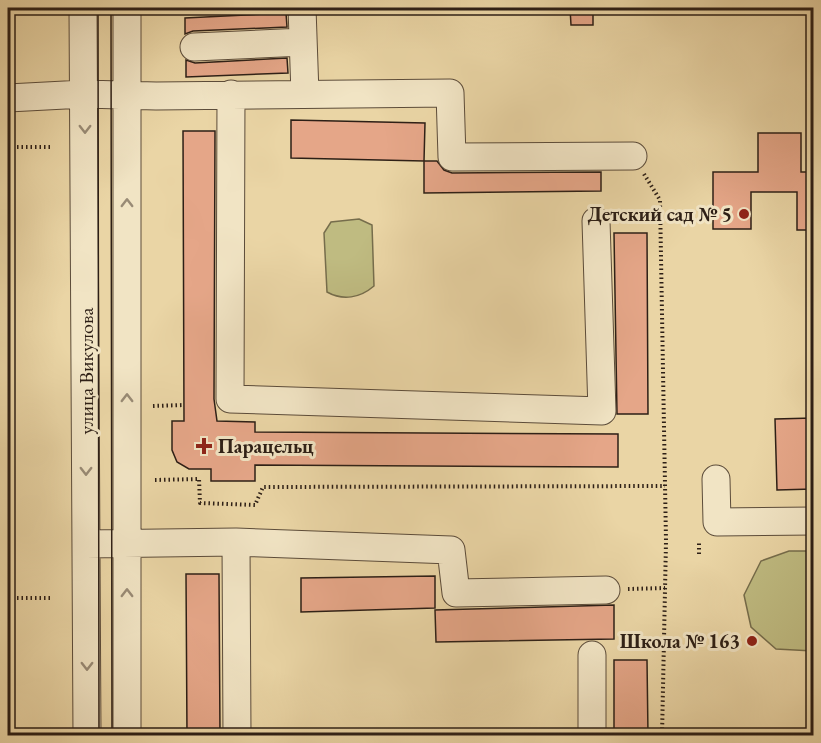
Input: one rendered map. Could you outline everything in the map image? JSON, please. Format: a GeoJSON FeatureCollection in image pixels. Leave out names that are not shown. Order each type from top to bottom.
{"type":"FeatureCollection","features":[{"type":"Feature","properties":{"kind":"street","name":"улица Викулова"},"geometry":{"type":"LineString","coordinates":[[83,8],[87,735]]}},
{"type":"Feature","properties":{"kind":"street","name":"улица Викулова"},"geometry":{"type":"LineString","coordinates":[[127,8],[127,735]]}},
{"type":"Feature","properties":{"kind":"street"},"geometry":{"type":"LineString","coordinates":[[302,8],[305,94]]}},
{"type":"Feature","properties":{"kind":"street"},"geometry":{"type":"LineString","coordinates":[[194,47],[303,42]]}},
{"type":"Feature","properties":{"kind":"street"},"geometry":{"type":"LineString","coordinates":[[8,98],[84,94],[156,96],[450,93],[452,157],[633,156]]}},
{"type":"Feature","properties":{"kind":"street"},"geometry":{"type":"LineString","coordinates":[[231,94],[230,399],[602,411],[596,221]]}},
{"type":"Feature","properties":{"kind":"street"},"geometry":{"type":"LineString","coordinates":[[716,479],[717,522],[813,521]]}},
{"type":"Feature","properties":{"kind":"street"},"geometry":{"type":"LineString","coordinates":[[236,542],[237,735]]}},
{"type":"Feature","properties":{"kind":"street"},"geometry":{"type":"LineString","coordinates":[[86,544],[236,542],[451,550],[456,593],[606,590]]}},
{"type":"Feature","properties":{"kind":"street"},"geometry":{"type":"LineString","coordinates":[[592,655],[592,735]]}},
{"type":"Feature","properties":{"kind":"path"},"geometry":{"type":"LineString","coordinates":[[8,147],[50,147]]}},
{"type":"Feature","properties":{"kind":"path"},"geometry":{"type":"LineString","coordinates":[[633,156],[660,200],[665,486],[662,735]]}},
{"type":"Feature","properties":{"kind":"path"},"geometry":{"type":"LineString","coordinates":[[153,406],[184,405]]}},
{"type":"Feature","properties":{"kind":"path"},"geometry":{"type":"LineString","coordinates":[[155,480],[199,478],[200,503],[255,505],[263,487],[665,486]]}},
{"type":"Feature","properties":{"kind":"path"},"geometry":{"type":"LineString","coordinates":[[699,541],[699,554]]}},
{"type":"Feature","properties":{"kind":"path"},"geometry":{"type":"LineString","coordinates":[[606,590],[665,588]]}},
{"type":"Feature","properties":{"kind":"path"},"geometry":{"type":"LineString","coordinates":[[8,598],[50,598]]}},
{"type":"Feature","properties":{"kind":"shaded area"},"geometry":{"type":"Polygon","coordinates":[[[359,219],[372,225],[374,286],[357,296],[339,297],[327,292],[324,233],[331,222],[359,219]]]}},
{"type":"Feature","properties":{"kind":"shaded area"},"geometry":{"type":"Polygon","coordinates":[[[789,551],[813,551],[813,651],[776,649],[751,627],[744,595],[761,561],[789,551]]]}},
{"type":"Feature","properties":{"kind":"building"},"geometry":{"type":"Polygon","coordinates":[[[570,8],[593,8],[593,25],[571,25],[570,8]]]}},
{"type":"Feature","properties":{"kind":"building"},"geometry":{"type":"Polygon","coordinates":[[[286,13],[287,27],[193,31],[185,34],[185,18],[286,13]]]}},
{"type":"Feature","properties":{"kind":"building"},"geometry":{"type":"Polygon","coordinates":[[[287,58],[288,73],[186,77],[186,60],[195,63],[287,58]]]}},
{"type":"Feature","properties":{"kind":"building"},"geometry":{"type":"Polygon","coordinates":[[[291,120],[425,123],[424,161],[291,158],[291,120]]]}},
{"type":"Feature","properties":{"kind":"building"},"geometry":{"type":"Polygon","coordinates":[[[183,131],[215,131],[214,399],[217,421],[255,422],[255,432],[618,434],[618,467],[255,465],[255,481],[211,481],[211,469],[189,469],[177,462],[172,450],[172,421],[184,421],[183,131]]]}},
{"type":"Feature","properties":{"kind":"building"},"geometry":{"type":"Polygon","coordinates":[[[758,133],[801,133],[801,172],[813,172],[813,230],[797,230],[797,192],[751,192],[751,229],[713,229],[713,172],[758,172],[758,133]]]}},
{"type":"Feature","properties":{"kind":"building"},"geometry":{"type":"Polygon","coordinates":[[[424,161],[437,161],[444,170],[452,173],[601,172],[601,191],[424,193],[424,161]]]}},
{"type":"Feature","properties":{"kind":"building"},"geometry":{"type":"Polygon","coordinates":[[[614,233],[647,233],[648,414],[617,414],[614,233]]]}},
{"type":"Feature","properties":{"kind":"building"},"geometry":{"type":"Polygon","coordinates":[[[813,418],[813,489],[777,490],[775,419],[813,418]]]}},
{"type":"Feature","properties":{"kind":"building"},"geometry":{"type":"Polygon","coordinates":[[[186,574],[219,574],[220,735],[187,735],[186,574]]]}},
{"type":"Feature","properties":{"kind":"building"},"geometry":{"type":"Polygon","coordinates":[[[435,576],[435,608],[301,612],[301,578],[435,576]]]}},
{"type":"Feature","properties":{"kind":"building"},"geometry":{"type":"Polygon","coordinates":[[[614,605],[614,639],[436,642],[435,610],[614,605]]]}},
{"type":"Feature","properties":{"kind":"building"},"geometry":{"type":"Polygon","coordinates":[[[614,660],[647,660],[648,735],[614,735],[614,660]]]}},
{"type":"Feature","properties":{"kind":"tram line"},"geometry":{"type":"LineString","coordinates":[[98,8],[99,736]]}},
{"type":"Feature","properties":{"kind":"tram line"},"geometry":{"type":"LineString","coordinates":[[111,8],[112,736]]}},
{"type":"Feature","properties":{"kind":"place","name":"Детский сад № 5"},"geometry":{"type":"Point","coordinates":[744,214]}},
{"type":"Feature","properties":{"kind":"place","name":"Парацельц"},"geometry":{"type":"Point","coordinates":[204,446]}},
{"type":"Feature","properties":{"kind":"place","name":"Школа № 163"},"geometry":{"type":"Point","coordinates":[752,641]}}]}
